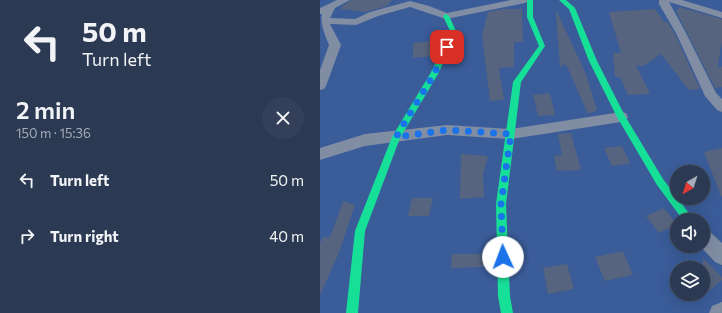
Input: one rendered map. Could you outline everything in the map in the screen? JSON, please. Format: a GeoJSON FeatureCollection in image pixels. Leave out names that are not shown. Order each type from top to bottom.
{"type":"FeatureCollection","features":[{"type":"Feature","properties":{"kind":"street"},"geometry":{"type":"LineString","coordinates":[[324,13],[345,0]]}},
{"type":"Feature","properties":{"kind":"street"},"geometry":{"type":"LineString","coordinates":[[324,13],[356,22],[374,14],[410,4],[426,8],[446,16],[525,0]]}},
{"type":"Feature","properties":{"kind":"street"},"geometry":{"type":"LineString","coordinates":[[507,313],[504,296],[501,204],[517,82],[542,46],[530,17],[530,0]]}},
{"type":"Feature","properties":{"kind":"street"},"geometry":{"type":"LineString","coordinates":[[562,0],[572,8],[593,61],[621,117],[660,182],[684,213]]}},
{"type":"Feature","properties":{"kind":"street"},"geometry":{"type":"LineString","coordinates":[[664,0],[664,4],[681,33],[711,96],[722,107]]}},
{"type":"Feature","properties":{"kind":"street"},"geometry":{"type":"LineString","coordinates":[[672,0],[722,15]]}},
{"type":"Feature","properties":{"kind":"street"},"geometry":{"type":"LineString","coordinates":[[320,86],[335,45],[324,13]]}},
{"type":"Feature","properties":{"kind":"street"},"geometry":{"type":"LineString","coordinates":[[352,313],[360,231],[396,137],[434,74],[454,33],[446,16]]}},
{"type":"Feature","properties":{"kind":"street"},"geometry":{"type":"LineString","coordinates":[[320,154],[365,140],[447,130],[511,134],[621,117]]}},
{"type":"Feature","properties":{"kind":"street"},"geometry":{"type":"LineString","coordinates":[[710,244],[722,256]]}},
{"type":"Feature","properties":{"kind":"shaded area"},"geometry":{"type":"Polygon","coordinates":[[[320,0],[722,0],[722,313],[320,313],[320,0]]]}},
{"type":"Feature","properties":{"kind":"building"},"geometry":{"type":"Polygon","coordinates":[[[351,0],[392,0],[387,6],[365,12],[341,9],[341,7],[351,0]]]}},
{"type":"Feature","properties":{"kind":"building"},"geometry":{"type":"Polygon","coordinates":[[[679,7],[722,19],[722,41],[718,66],[722,67],[722,87],[715,88],[676,11],[679,7]]]}},
{"type":"Feature","properties":{"kind":"building"},"geometry":{"type":"Polygon","coordinates":[[[503,9],[522,9],[523,42],[514,42],[514,67],[499,68],[504,100],[490,101],[482,35],[488,12],[503,9]]]}},
{"type":"Feature","properties":{"kind":"building"},"geometry":{"type":"Polygon","coordinates":[[[655,9],[665,23],[667,21],[675,34],[700,89],[689,90],[661,54],[644,66],[636,65],[650,94],[628,95],[620,77],[615,77],[613,53],[621,53],[609,12],[655,9]]]}},
{"type":"Feature","properties":{"kind":"building"},"geometry":{"type":"Polygon","coordinates":[[[557,12],[586,74],[597,110],[588,114],[566,64],[560,67],[557,12]]]}},
{"type":"Feature","properties":{"kind":"building"},"geometry":{"type":"Polygon","coordinates":[[[430,41],[432,56],[413,58],[413,43],[430,41]]]}},
{"type":"Feature","properties":{"kind":"building"},"geometry":{"type":"Polygon","coordinates":[[[550,93],[555,115],[538,116],[533,95],[550,93]]]}},
{"type":"Feature","properties":{"kind":"building"},"geometry":{"type":"Polygon","coordinates":[[[571,133],[581,170],[557,171],[554,156],[562,155],[558,134],[571,133]]]}},
{"type":"Feature","properties":{"kind":"building"},"geometry":{"type":"Polygon","coordinates":[[[622,146],[630,163],[612,166],[604,148],[622,146]]]}},
{"type":"Feature","properties":{"kind":"building"},"geometry":{"type":"Polygon","coordinates":[[[722,148],[722,196],[721,196],[704,152],[722,148]]]}},
{"type":"Feature","properties":{"kind":"building"},"geometry":{"type":"Polygon","coordinates":[[[461,154],[488,156],[483,174],[484,197],[460,199],[461,154]]]}},
{"type":"Feature","properties":{"kind":"building"},"geometry":{"type":"Polygon","coordinates":[[[412,198],[433,198],[429,216],[408,216],[412,198]]]}},
{"type":"Feature","properties":{"kind":"building"},"geometry":{"type":"Polygon","coordinates":[[[343,201],[355,205],[338,255],[320,295],[320,243],[323,237],[330,237],[343,201]]]}},
{"type":"Feature","properties":{"kind":"building"},"geometry":{"type":"Polygon","coordinates":[[[664,208],[670,216],[670,228],[659,233],[646,216],[664,208]]]}},
{"type":"Feature","properties":{"kind":"building"},"geometry":{"type":"Polygon","coordinates":[[[623,251],[633,275],[605,281],[595,257],[623,251]]]}},
{"type":"Feature","properties":{"kind":"building"},"geometry":{"type":"Polygon","coordinates":[[[452,254],[488,254],[488,267],[451,268],[452,254]]]}},
{"type":"Feature","properties":{"kind":"building"},"geometry":{"type":"Polygon","coordinates":[[[567,264],[574,289],[548,294],[543,268],[567,264]]]}},
{"type":"Feature","properties":{"kind":"building"},"geometry":{"type":"Polygon","coordinates":[[[710,265],[722,277],[722,280],[710,290],[710,265]]]}},
{"type":"Feature","properties":{"kind":"traffic: fast"},"geometry":{"type":"LineString","coordinates":[[507,313],[504,296],[501,204],[517,82],[542,46],[530,17],[530,0]]}},
{"type":"Feature","properties":{"kind":"traffic: fast"},"geometry":{"type":"LineString","coordinates":[[562,0],[572,8],[593,61],[621,117],[660,182],[684,213]]}},
{"type":"Feature","properties":{"kind":"traffic: fast"},"geometry":{"type":"LineString","coordinates":[[352,313],[360,231],[396,137],[434,74],[454,33],[446,16]]}},
{"type":"Feature","properties":{"kind":"route"},"geometry":{"type":"LineString","coordinates":[[447,47],[434,74],[396,137],[447,130],[511,134],[501,204],[503,257]]}}]}
